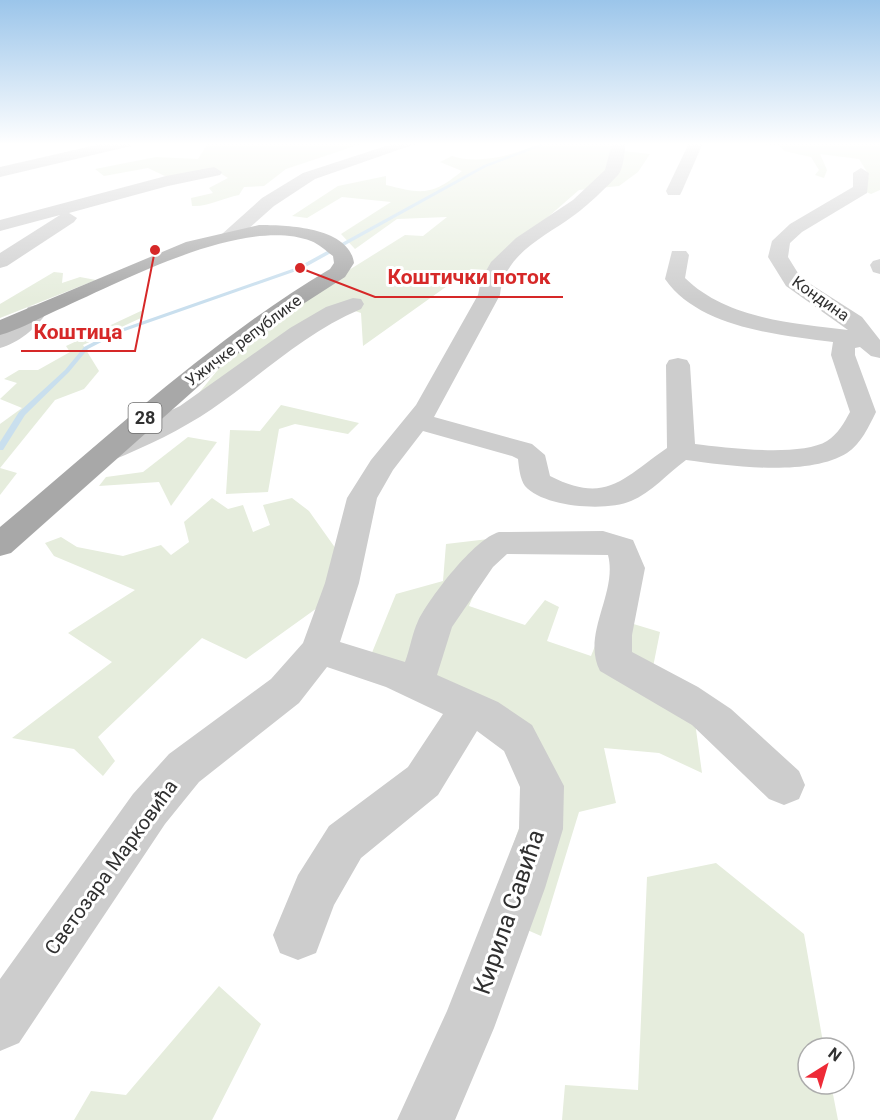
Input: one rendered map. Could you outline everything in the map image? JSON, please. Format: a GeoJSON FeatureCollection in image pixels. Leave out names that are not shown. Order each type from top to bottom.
{"type":"FeatureCollection","features":[{"type":"Feature","properties":{"kind":"main road","name":"Ужичке републике"},"geometry":{"type":"LineString","coordinates":[[0,328],[183,249],[231,234],[284,231],[314,235],[337,247],[344,263],[338,273],[253,330],[103,454],[0,545]]}},
{"type":"Feature","properties":{"kind":"street"},"geometry":{"type":"LineString","coordinates":[[0,226],[118,195]]}},
{"type":"Feature","properties":{"kind":"street"},"geometry":{"type":"LineString","coordinates":[[231,234],[279,195]]}},
{"type":"Feature","properties":{"kind":"street","name":"Светозара Марковића"},"geometry":{"type":"LineString","coordinates":[[0,1024],[98,887],[149,809],[177,776],[184,768],[285,691],[319,650],[342,583],[362,498],[381,466],[418,421],[489,296],[489,282],[492,273],[530,237],[579,203],[585,195]]}},
{"type":"Feature","properties":{"kind":"street","name":"Кондина"},"geometry":{"type":"LineString","coordinates":[[851,195],[796,228],[781,241],[778,257],[793,282],[854,322],[873,346]]}},
{"type":"Feature","properties":{"kind":"street"},"geometry":{"type":"LineString","coordinates":[[0,262],[92,203]]}},
{"type":"Feature","properties":{"kind":"street"},"geometry":{"type":"LineString","coordinates":[[679,255],[675,279],[682,288],[728,313],[752,321],[873,346]]}},
{"type":"Feature","properties":{"kind":"street","name":"Ужичке републике"},"geometry":{"type":"LineString","coordinates":[[103,454],[146,437],[192,411],[299,331],[353,304]]}},
{"type":"Feature","properties":{"kind":"street"},"geometry":{"type":"LineString","coordinates":[[0,341],[31,320],[36,312]]}},
{"type":"Feature","properties":{"kind":"street"},"geometry":{"type":"LineString","coordinates":[[418,421],[522,450],[531,455],[537,481],[566,494],[590,498],[618,495],[681,451],[708,455],[777,457],[830,450],[846,440],[863,412],[843,354],[843,343],[873,346]]}},
{"type":"Feature","properties":{"kind":"street"},"geometry":{"type":"LineString","coordinates":[[678,365],[681,451]]}},
{"type":"Feature","properties":{"kind":"street"},"geometry":{"type":"LineString","coordinates":[[415,682],[425,659],[435,623],[482,559],[499,543],[603,542],[622,548],[628,568],[614,635],[613,660],[705,712],[740,740],[765,771],[784,785]]}},
{"type":"Feature","properties":{"kind":"street","name":"Кирила Савића"},"geometry":{"type":"LineString","coordinates":[[319,650],[345,656],[415,682],[470,707],[518,738],[542,786],[541,829],[467,1028],[426,1120]]}},
{"type":"Feature","properties":{"kind":"street"},"geometry":{"type":"LineString","coordinates":[[298,935],[315,892],[345,842],[423,781],[470,707]]}},
{"type":"Feature","properties":{"kind":"green space"},"geometry":{"type":"Polygon","coordinates":[[[203,195],[238,195],[198,206],[192,206],[191,198],[203,195]]]}},
{"type":"Feature","properties":{"kind":"green space"},"geometry":{"type":"Polygon","coordinates":[[[324,195],[573,195],[487,270],[471,269],[363,346],[361,313],[349,309],[198,394],[230,355],[309,295],[405,235],[423,236],[447,217],[397,219],[355,249],[341,234],[391,202],[342,197],[307,218],[292,216],[324,195]]]}},
{"type":"Feature","properties":{"kind":"green space"},"geometry":{"type":"Polygon","coordinates":[[[54,272],[63,273],[62,283],[80,277],[96,280],[0,318],[0,304],[54,272]]]}},
{"type":"Feature","properties":{"kind":"green space"},"geometry":{"type":"Polygon","coordinates":[[[143,310],[143,317],[83,345],[99,371],[84,389],[55,400],[0,468],[0,424],[22,408],[0,399],[17,383],[4,379],[19,370],[38,370],[70,352],[66,346],[143,310]]]}},
{"type":"Feature","properties":{"kind":"green space"},"geometry":{"type":"Polygon","coordinates":[[[281,405],[359,423],[348,434],[295,424],[279,429],[268,492],[226,494],[230,430],[260,431],[281,405]]]}},
{"type":"Feature","properties":{"kind":"green space"},"geometry":{"type":"Polygon","coordinates":[[[188,437],[217,442],[171,506],[159,482],[99,486],[106,477],[143,472],[188,437]]]}},
{"type":"Feature","properties":{"kind":"green space"},"geometry":{"type":"Polygon","coordinates":[[[0,468],[17,473],[0,495],[0,468]]]}},
{"type":"Feature","properties":{"kind":"green space"},"geometry":{"type":"Polygon","coordinates":[[[212,498],[228,509],[243,505],[253,532],[270,525],[263,505],[292,498],[309,511],[336,549],[324,603],[246,659],[202,638],[98,737],[115,761],[103,776],[74,749],[12,738],[112,662],[68,633],[135,590],[54,556],[45,543],[61,537],[77,547],[123,556],[161,545],[171,555],[189,542],[184,522],[212,498]]]}},
{"type":"Feature","properties":{"kind":"green space"},"geometry":{"type":"Polygon","coordinates":[[[497,538],[469,606],[525,625],[545,600],[559,607],[547,641],[591,656],[607,616],[660,632],[653,667],[690,686],[702,773],[659,753],[604,748],[616,803],[579,812],[541,936],[489,913],[531,794],[501,715],[371,655],[396,594],[443,581],[446,544],[497,538]]]}},
{"type":"Feature","properties":{"kind":"green space"},"geometry":{"type":"Polygon","coordinates":[[[716,863],[804,934],[822,1036],[796,1036],[796,1096],[833,1096],[838,1120],[562,1120],[565,1085],[638,1090],[647,877],[716,863]]]}},
{"type":"Feature","properties":{"kind":"green space"},"geometry":{"type":"Polygon","coordinates":[[[219,986],[261,1024],[212,1120],[74,1120],[91,1091],[126,1095],[219,986]]]}},
{"type":"Feature","properties":{"kind":"waterway"},"geometry":{"type":"LineString","coordinates":[[0,448],[22,414],[67,371],[86,348],[117,332],[300,268],[432,195]]}},
{"type":"Feature","properties":{"kind":"place","name":"Коштица"},"geometry":{"type":"Point","coordinates":[155,250]}},
{"type":"Feature","properties":{"kind":"place","name":"Коштички поток"},"geometry":{"type":"Point","coordinates":[300,268]}}]}
